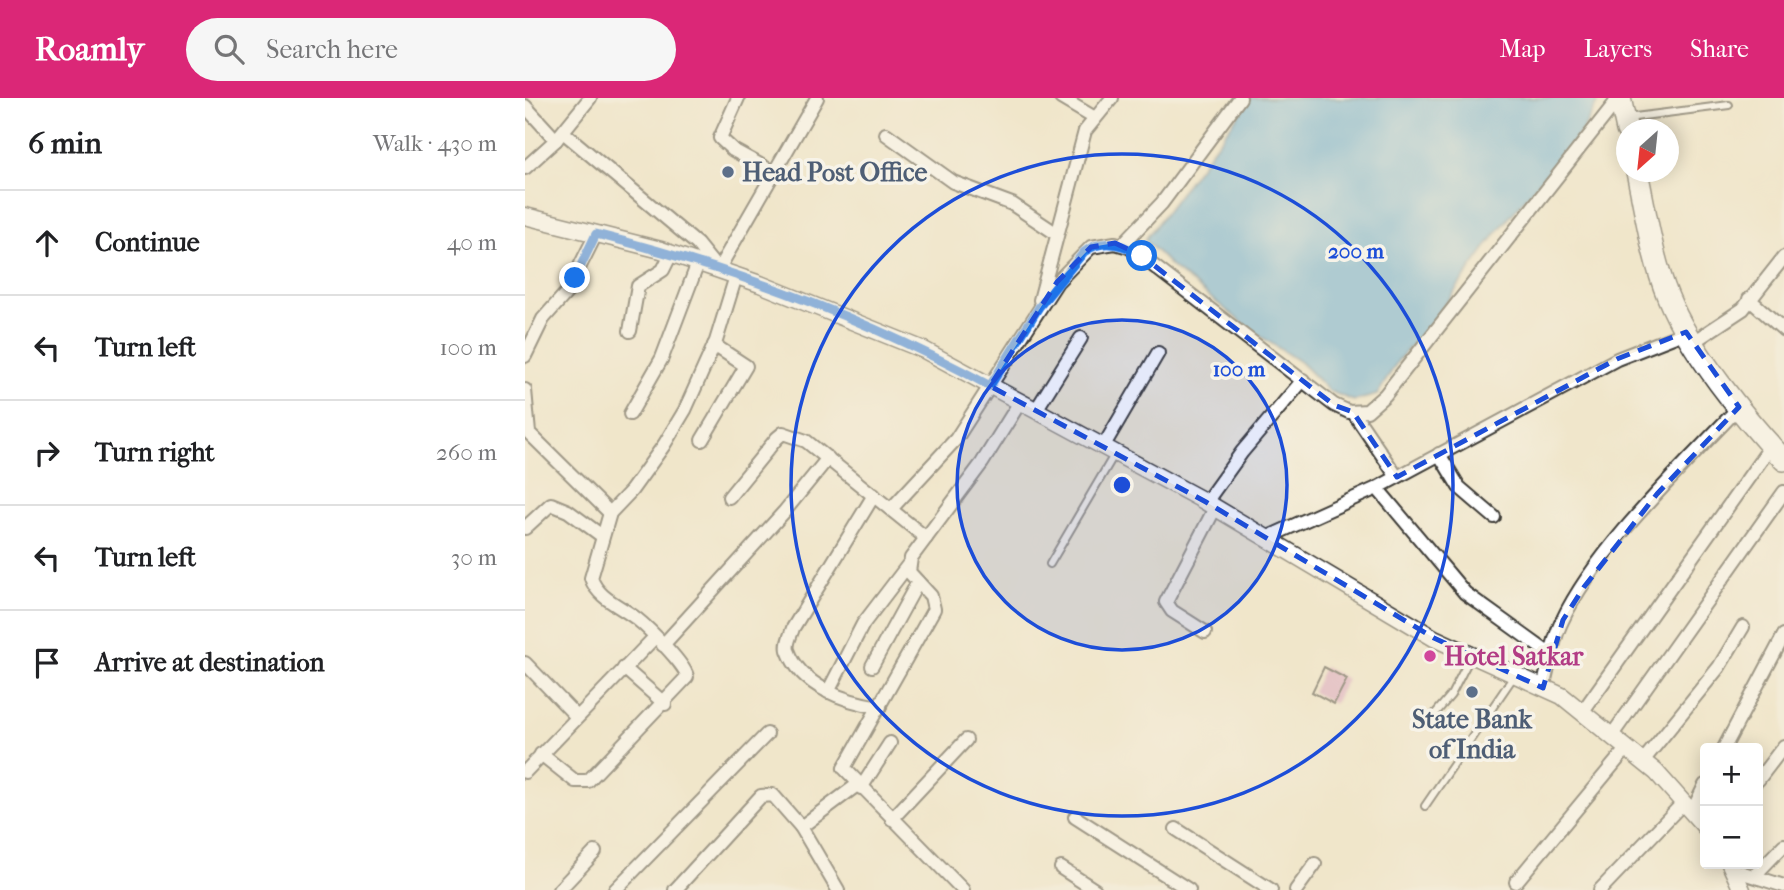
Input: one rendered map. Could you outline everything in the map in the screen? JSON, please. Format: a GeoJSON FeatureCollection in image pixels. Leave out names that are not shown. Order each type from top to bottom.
{"type":"FeatureCollection","features":[{"type":"Feature","properties":{"kind":"highway"},"geometry":{"type":"LineString","coordinates":[[1639,182],[1660,275],[1689,337],[1739,407],[1778,453]]}},
{"type":"Feature","properties":{"kind":"street"},"geometry":{"type":"LineString","coordinates":[[525,168],[560,136],[590,98]]}},
{"type":"Feature","properties":{"kind":"street"},"geometry":{"type":"LineString","coordinates":[[738,98],[720,138],[733,150],[775,173]]}},
{"type":"Feature","properties":{"kind":"street"},"geometry":{"type":"LineString","coordinates":[[718,270],[817,98]]}},
{"type":"Feature","properties":{"kind":"street"},"geometry":{"type":"LineString","coordinates":[[1061,98],[1093,117]]}},
{"type":"Feature","properties":{"kind":"street"},"geometry":{"type":"LineString","coordinates":[[1039,307],[1080,144],[1093,117],[1112,98]]}},
{"type":"Feature","properties":{"kind":"street"},"geometry":{"type":"LineString","coordinates":[[1122,244],[1163,203],[1240,98]]}},
{"type":"Feature","properties":{"kind":"street"},"geometry":{"type":"LineString","coordinates":[[525,106],[697,243],[718,270]]}},
{"type":"Feature","properties":{"kind":"street"},"geometry":{"type":"LineString","coordinates":[[891,509],[920,474],[947,451],[1039,307],[1084,252],[1100,244],[1122,244],[1152,263],[1334,405],[1353,412],[1367,411],[1385,395],[1623,111]]}},
{"type":"Feature","properties":{"kind":"street"},"geometry":{"type":"LineString","coordinates":[[885,134],[953,182],[1012,204],[1057,234]]}},
{"type":"Feature","properties":{"kind":"street"},"geometry":{"type":"LineString","coordinates":[[525,216],[698,263],[924,350],[1210,505],[1434,638],[1543,688],[1583,711],[1643,761],[1700,821]]}},
{"type":"Feature","properties":{"kind":"street"},"geometry":{"type":"LineString","coordinates":[[525,356],[543,319],[567,292],[596,234]]}},
{"type":"Feature","properties":{"kind":"street"},"geometry":{"type":"LineString","coordinates":[[630,331],[638,286],[663,270],[671,254]]}},
{"type":"Feature","properties":{"kind":"street"},"geometry":{"type":"LineString","coordinates":[[1266,538],[1377,488],[1617,359],[1689,337],[1736,314],[1784,257]]}},
{"type":"Feature","properties":{"kind":"street"},"geometry":{"type":"LineString","coordinates":[[631,414],[662,358],[698,263]]}},
{"type":"Feature","properties":{"kind":"street"},"geometry":{"type":"LineString","coordinates":[[541,754],[575,781],[587,781],[685,682],[688,673],[659,641],[638,620],[593,586],[591,579],[610,513],[631,491],[664,446],[685,410],[714,345],[736,276]]}},
{"type":"Feature","properties":{"kind":"street"},"geometry":{"type":"LineString","coordinates":[[1749,299],[1784,330]]}},
{"type":"Feature","properties":{"kind":"street"},"geometry":{"type":"LineString","coordinates":[[1036,410],[1081,338]]}},
{"type":"Feature","properties":{"kind":"street"},"geometry":{"type":"LineString","coordinates":[[702,440],[746,366],[714,345]]}},
{"type":"Feature","properties":{"kind":"street"},"geometry":{"type":"LineString","coordinates":[[1109,450],[1158,353]]}},
{"type":"Feature","properties":{"kind":"street"},"geometry":{"type":"LineString","coordinates":[[1205,632],[1172,611],[1166,603],[1210,505],[1247,446],[1303,380]]}},
{"type":"Feature","properties":{"kind":"street"},"geometry":{"type":"LineString","coordinates":[[525,399],[529,433],[610,513]]}},
{"type":"Feature","properties":{"kind":"street"},"geometry":{"type":"LineString","coordinates":[[828,692],[863,624],[982,463],[1020,402]]}},
{"type":"Feature","properties":{"kind":"street"},"geometry":{"type":"LineString","coordinates":[[1543,688],[1563,620],[1609,551],[1739,407]]}},
{"type":"Feature","properties":{"kind":"street"},"geometry":{"type":"LineString","coordinates":[[1353,412],[1397,477]]}},
{"type":"Feature","properties":{"kind":"street"},"geometry":{"type":"LineString","coordinates":[[729,497],[783,433],[799,436],[926,538]]}},
{"type":"Feature","properties":{"kind":"street"},"geometry":{"type":"LineString","coordinates":[[1583,711],[1778,453]]}},
{"type":"Feature","properties":{"kind":"street"},"geometry":{"type":"LineString","coordinates":[[1439,454],[1459,487],[1494,517]]}},
{"type":"Feature","properties":{"kind":"street"},"geometry":{"type":"LineString","coordinates":[[526,767],[624,668],[659,641],[776,521],[828,458]]}},
{"type":"Feature","properties":{"kind":"street"},"geometry":{"type":"LineString","coordinates":[[1377,488],[1465,593],[1552,655]]}},
{"type":"Feature","properties":{"kind":"street"},"geometry":{"type":"LineString","coordinates":[[1612,735],[1784,492]]}},
{"type":"Feature","properties":{"kind":"street"},"geometry":{"type":"LineString","coordinates":[[874,495],[793,628],[787,644],[788,650],[804,673],[828,692],[877,711]]}},
{"type":"Feature","properties":{"kind":"street"},"geometry":{"type":"LineString","coordinates":[[525,528],[551,504],[568,511],[602,537]]}},
{"type":"Feature","properties":{"kind":"street"},"geometry":{"type":"LineString","coordinates":[[908,565],[909,572],[931,596],[934,609],[844,768],[964,890]]}},
{"type":"Feature","properties":{"kind":"street"},"geometry":{"type":"LineString","coordinates":[[872,666],[918,582]]}},
{"type":"Feature","properties":{"kind":"street"},"geometry":{"type":"LineString","coordinates":[[1643,761],[1719,667],[1743,627]]}},
{"type":"Feature","properties":{"kind":"street"},"geometry":{"type":"LineString","coordinates":[[1727,743],[1784,635]]}},
{"type":"Feature","properties":{"kind":"street"},"geometry":{"type":"LineString","coordinates":[[525,663],[576,716]]}},
{"type":"Feature","properties":{"kind":"street"},"geometry":{"type":"LineString","coordinates":[[624,668],[665,704]]}},
{"type":"Feature","properties":{"kind":"street"},"geometry":{"type":"LineString","coordinates":[[615,890],[767,734]]}},
{"type":"Feature","properties":{"kind":"street"},"geometry":{"type":"LineString","coordinates":[[892,819],[967,740]]}},
{"type":"Feature","properties":{"kind":"street"},"geometry":{"type":"LineString","coordinates":[[801,827],[859,786],[890,743]]}},
{"type":"Feature","properties":{"kind":"street"},"geometry":{"type":"LineString","coordinates":[[1763,773],[1784,746]]}},
{"type":"Feature","properties":{"kind":"street"},"geometry":{"type":"LineString","coordinates":[[1516,882],[1627,748]]}},
{"type":"Feature","properties":{"kind":"street"},"geometry":{"type":"LineString","coordinates":[[1600,890],[1687,807],[1700,791]]}},
{"type":"Feature","properties":{"kind":"street"},"geometry":{"type":"LineString","coordinates":[[675,890],[761,796],[773,795],[801,827],[838,890]]}},
{"type":"Feature","properties":{"kind":"street"},"geometry":{"type":"LineString","coordinates":[[1075,817],[1189,890]]}},
{"type":"Feature","properties":{"kind":"street"},"geometry":{"type":"LineString","coordinates":[[1176,830],[1271,890]]}},
{"type":"Feature","properties":{"kind":"street"},"geometry":{"type":"LineString","coordinates":[[1754,876],[1784,845]]}},
{"type":"Feature","properties":{"kind":"street"},"geometry":{"type":"LineString","coordinates":[[559,890],[595,852]]}},
{"type":"Feature","properties":{"kind":"street"},"geometry":{"type":"LineString","coordinates":[[1296,890],[1315,864]]}},
{"type":"Feature","properties":{"kind":"street"},"geometry":{"type":"LineString","coordinates":[[1061,869],[1095,890]]}},
{"type":"Feature","properties":{"kind":"street"},"geometry":{"type":"LineString","coordinates":[[1733,869],[1742,890]]}},
{"type":"Feature","properties":{"kind":"street"},"geometry":{"type":"LineString","coordinates":[[1737,869],[1784,886]]}},
{"type":"Feature","properties":{"kind":"lane"},"geometry":{"type":"LineString","coordinates":[[1623,111],[1729,105]]}},
{"type":"Feature","properties":{"kind":"lane"},"geometry":{"type":"LineString","coordinates":[[1050,564],[1109,450]]}},
{"type":"Feature","properties":{"kind":"lane"},"geometry":{"type":"LineString","coordinates":[[1429,721],[1451,695],[1472,654]]}},
{"type":"Feature","properties":{"kind":"lane"},"geometry":{"type":"LineString","coordinates":[[1425,806],[1515,675]]}},
{"type":"Feature","properties":{"kind":"highlighted area"},"geometry":{"type":"Polygon","coordinates":[[[1115,243],[1142,256],[1334,405],[1353,412],[1397,477],[1617,359],[1686,332],[1739,407],[1657,494],[1584,587],[1563,620],[1543,688],[1434,638],[1206,502],[990,386],[1057,282],[1091,247],[1115,243]]]}},
{"type":"Feature","properties":{"kind":"water"},"geometry":{"type":"Polygon","coordinates":[[[1251,98],[1599,99],[1583,130],[1497,232],[1431,324],[1399,359],[1377,395],[1354,401],[1329,391],[1300,362],[1254,332],[1172,267],[1145,240],[1251,98]]]}},
{"type":"Feature","properties":{"kind":"building"},"geometry":{"type":"Polygon","coordinates":[[[1324,667],[1347,679],[1334,704],[1312,692],[1324,667]]]}},
{"type":"Feature","properties":{"kind":"place","name":"Head Post Office"},"geometry":{"type":"Point","coordinates":[728,172]}},
{"type":"Feature","properties":{"kind":"place","name":"Hotel Satkar"},"geometry":{"type":"Point","coordinates":[1430,656]}},
{"type":"Feature","properties":{"kind":"place","name":"State Bank of India"},"geometry":{"type":"Point","coordinates":[1472,692]}},
{"type":"Feature","properties":{"kind":"route"},"geometry":{"type":"LineString","coordinates":[[575,278],[596,234],[661,250],[760,284],[924,350],[990,386],[1039,307],[1084,252],[1100,244],[1115,243],[1129,247],[1142,256]]}}]}
